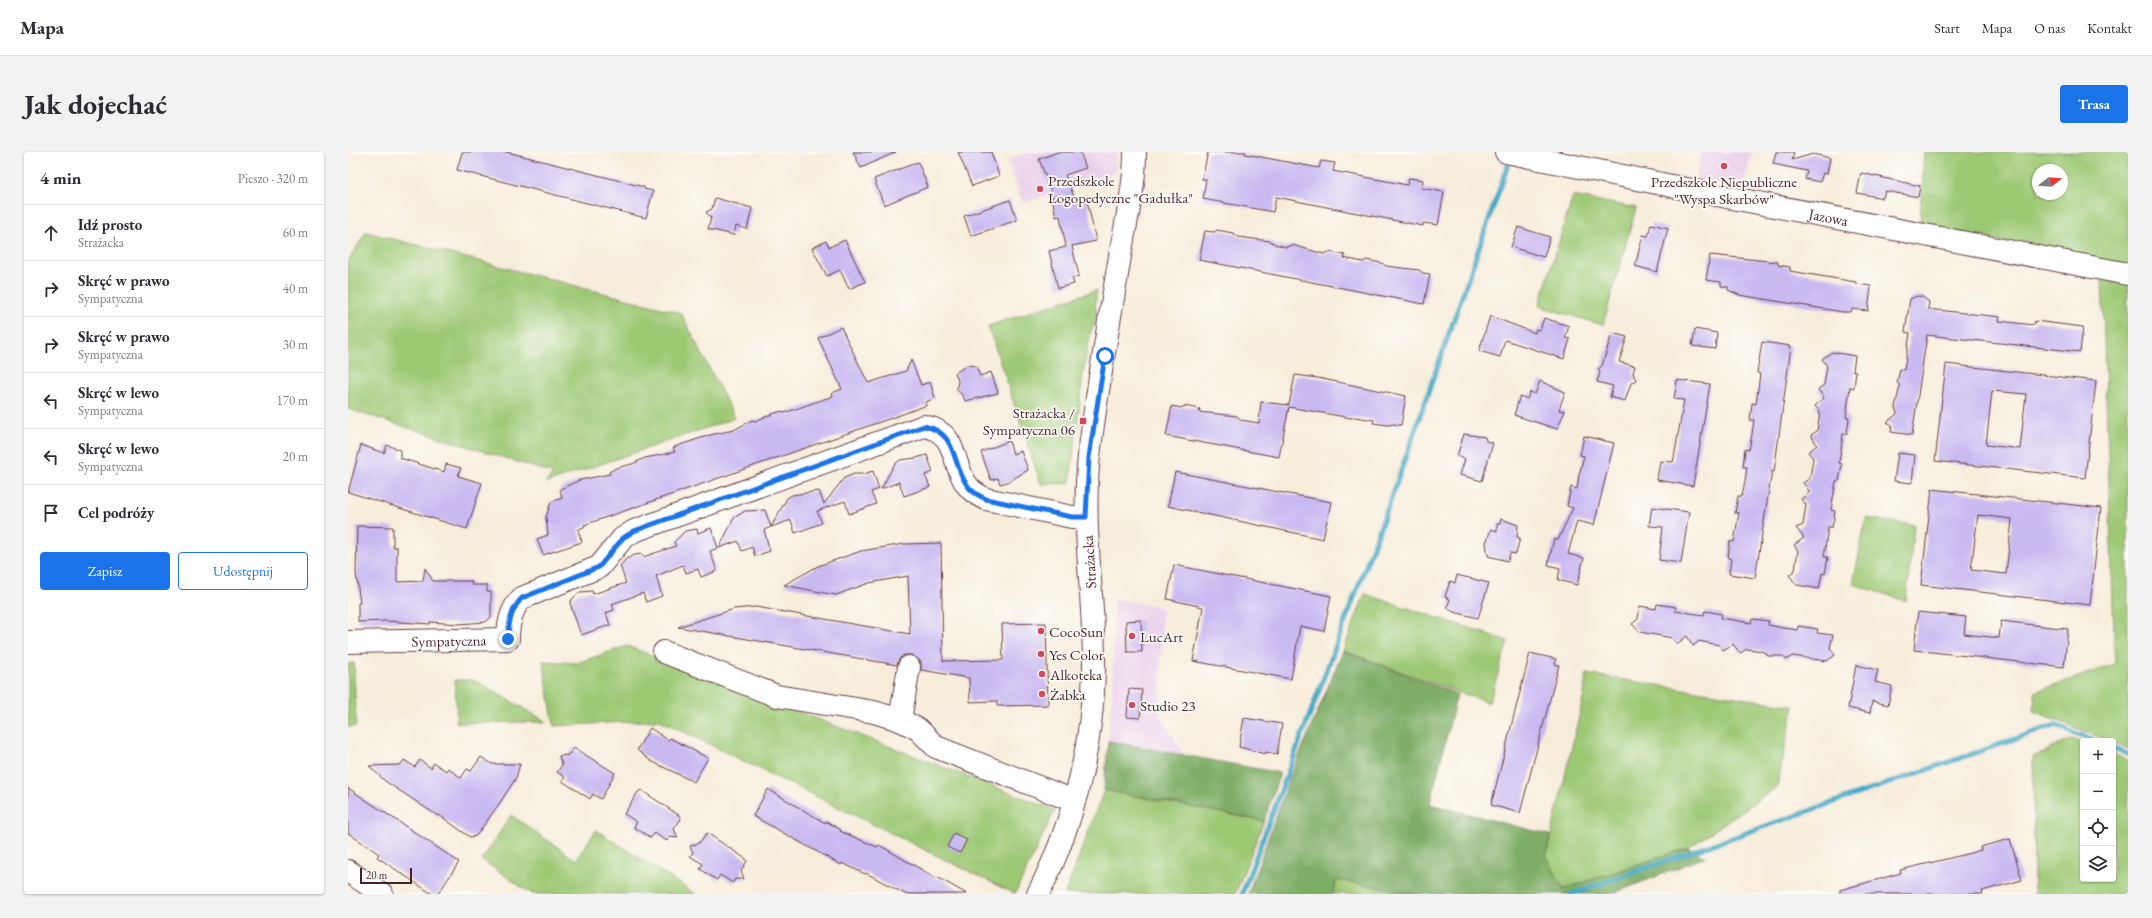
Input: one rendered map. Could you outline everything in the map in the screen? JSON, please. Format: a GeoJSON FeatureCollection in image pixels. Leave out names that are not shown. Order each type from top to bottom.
{"type":"FeatureCollection","features":[{"type":"Feature","properties":{"kind":"street","name":"Strażacka"},"geometry":{"type":"LineString","coordinates":[[1038,894],[1056,856],[1074,801],[1083,767],[1089,734],[1094,671],[1086,517],[1092,436],[1132,193],[1135,152]]}},
{"type":"Feature","properties":{"kind":"street","name":"Jazowa"},"geometry":{"type":"LineString","coordinates":[[1506,152],[1732,198],[2128,274]]}},
{"type":"Feature","properties":{"kind":"street","name":"Sympatyczna"},"geometry":{"type":"LineString","coordinates":[[348,642],[508,639],[510,616],[522,598],[599,567],[623,538],[634,531],[924,426],[935,429],[950,442],[963,477],[975,494],[986,499],[1072,517],[1086,517]]}},
{"type":"Feature","properties":{"kind":"street"},"geometry":{"type":"LineString","coordinates":[[664,652],[777,696],[874,712],[900,720],[918,729],[936,747],[1074,801]]}},
{"type":"Feature","properties":{"kind":"street"},"geometry":{"type":"LineString","coordinates":[[900,720],[909,668]]}},
{"type":"Feature","properties":{"kind":"street"},"geometry":{"type":"LineString","coordinates":[[348,871],[382,894]]}},
{"type":"Feature","properties":{"kind":"shaded area","name":"Przedszkole Logopedyczne \"Gadułka\""},"geometry":{"type":"Polygon","coordinates":[[[1028,152],[1117,152],[1116,171],[1023,203],[1007,159],[1028,152]]]}},
{"type":"Feature","properties":{"kind":"shaded area","name":"Przedszkole Niepubliczne \"Wyspa Skarbów\""},"geometry":{"type":"Polygon","coordinates":[[[1702,152],[1752,152],[1743,188],[1695,180],[1702,152]]]}},
{"type":"Feature","properties":{"kind":"shaded area"},"geometry":{"type":"Polygon","coordinates":[[[1113,598],[1162,608],[1160,716],[1184,755],[1108,741],[1113,687],[1113,598]]]}},
{"type":"Feature","properties":{"kind":"green space"},"geometry":{"type":"Polygon","coordinates":[[[1924,152],[2128,152],[2128,267],[1920,225],[1924,152]]]}},
{"type":"Feature","properties":{"kind":"green space"},"geometry":{"type":"Polygon","coordinates":[[[1573,196],[1636,208],[1603,325],[1539,306],[1573,196]]]}},
{"type":"Feature","properties":{"kind":"green space"},"geometry":{"type":"Polygon","coordinates":[[[366,232],[681,313],[735,418],[546,483],[553,473],[348,409],[348,261],[366,232]]]}},
{"type":"Feature","properties":{"kind":"green space"},"geometry":{"type":"Polygon","coordinates":[[[2102,278],[2128,283],[2128,749],[2116,744],[2116,738],[2102,738],[2034,711],[2035,692],[2115,664],[2102,278]]]}},
{"type":"Feature","properties":{"kind":"green space"},"geometry":{"type":"Polygon","coordinates":[[[1097,290],[1095,305],[1097,313],[1095,324],[1091,331],[1084,368],[1070,483],[1041,484],[988,326],[1097,290]]]}},
{"type":"Feature","properties":{"kind":"green space"},"geometry":{"type":"Polygon","coordinates":[[[1866,518],[1914,525],[1906,601],[1853,584],[1866,518]]]}},
{"type":"Feature","properties":{"kind":"green space"},"geometry":{"type":"Polygon","coordinates":[[[1365,594],[1508,641],[1489,703],[1343,651],[1365,594]]]}},
{"type":"Feature","properties":{"kind":"green space"},"geometry":{"type":"Polygon","coordinates":[[[627,646],[1055,810],[1015,894],[660,720],[554,726],[543,661],[577,663],[627,646]]]}},
{"type":"Feature","properties":{"kind":"green space"},"geometry":{"type":"Polygon","coordinates":[[[1343,651],[1457,694],[1430,804],[1550,835],[1546,857],[1564,889],[1688,848],[1705,857],[1612,894],[1417,894],[1337,880],[1333,894],[1248,894],[1291,775],[1343,651]]]}},
{"type":"Feature","properties":{"kind":"green space"},"geometry":{"type":"Polygon","coordinates":[[[354,663],[356,726],[348,727],[348,664],[354,663]]]}},
{"type":"Feature","properties":{"kind":"green space"},"geometry":{"type":"Polygon","coordinates":[[[1586,674],[1794,706],[1777,787],[1688,848],[1564,889],[1546,857],[1584,695],[1586,674]]]}},
{"type":"Feature","properties":{"kind":"green space"},"geometry":{"type":"Polygon","coordinates":[[[455,680],[474,680],[547,722],[457,723],[455,680]]]}},
{"type":"Feature","properties":{"kind":"green space"},"geometry":{"type":"Polygon","coordinates":[[[2072,739],[2080,742],[2080,882],[2116,882],[2116,755],[2128,760],[2128,894],[2034,894],[2033,757],[2072,739]]]}},
{"type":"Feature","properties":{"kind":"green space"},"geometry":{"type":"Polygon","coordinates":[[[1108,741],[1280,773],[1264,821],[1104,790],[1108,741]]]}},
{"type":"Feature","properties":{"kind":"green space"},"geometry":{"type":"Polygon","coordinates":[[[1104,790],[1264,821],[1235,894],[1065,894],[1104,790]]]}},
{"type":"Feature","properties":{"kind":"green space"},"geometry":{"type":"Polygon","coordinates":[[[511,815],[576,860],[596,830],[696,894],[532,894],[482,860],[511,815]]]}},
{"type":"Feature","properties":{"kind":"green space"},"geometry":{"type":"Polygon","coordinates":[[[1337,880],[1417,894],[1333,894],[1337,880]]]}},
{"type":"Feature","properties":{"kind":"building"},"geometry":{"type":"Polygon","coordinates":[[[462,152],[507,152],[644,187],[644,189],[653,191],[646,218],[457,170],[462,152]]]}},
{"type":"Feature","properties":{"kind":"building"},"geometry":{"type":"Polygon","coordinates":[[[853,152],[896,152],[861,168],[853,152]]]}},
{"type":"Feature","properties":{"kind":"building"},"geometry":{"type":"Polygon","coordinates":[[[958,152],[991,152],[999,176],[972,186],[958,152]]]}},
{"type":"Feature","properties":{"kind":"building"},"geometry":{"type":"Polygon","coordinates":[[[1058,152],[1080,152],[1086,168],[1065,175],[1075,199],[1086,196],[1096,241],[1072,246],[1079,276],[1072,278],[1074,284],[1058,288],[1049,251],[1066,247],[1060,216],[1056,217],[1049,183],[1039,159],[1058,152]]]}},
{"type":"Feature","properties":{"kind":"building"},"geometry":{"type":"Polygon","coordinates":[[[1208,152],[1246,152],[1245,154],[1319,168],[1321,161],[1335,163],[1333,171],[1407,185],[1409,178],[1423,180],[1421,188],[1444,192],[1438,225],[1423,223],[1423,226],[1276,197],[1273,212],[1203,199],[1206,179],[1202,179],[1208,152]]]}},
{"type":"Feature","properties":{"kind":"building"},"geometry":{"type":"Polygon","coordinates":[[[1776,152],[1794,152],[1792,160],[1813,154],[1830,158],[1827,174],[1823,173],[1820,182],[1805,179],[1807,171],[1773,164],[1776,152]]]}},
{"type":"Feature","properties":{"kind":"building"},"geometry":{"type":"Polygon","coordinates":[[[918,162],[928,187],[884,205],[874,179],[918,162]]]}},
{"type":"Feature","properties":{"kind":"building"},"geometry":{"type":"Polygon","coordinates":[[[1861,173],[1920,186],[1918,197],[1885,191],[1883,198],[1857,193],[1861,173]]]}},
{"type":"Feature","properties":{"kind":"building"},"geometry":{"type":"Polygon","coordinates":[[[715,198],[752,208],[747,229],[736,226],[734,235],[708,229],[711,218],[706,212],[712,209],[715,198]]]}},
{"type":"Feature","properties":{"kind":"building"},"geometry":{"type":"Polygon","coordinates":[[[1010,200],[1017,220],[971,236],[964,216],[1010,200]]]}},
{"type":"Feature","properties":{"kind":"building"},"geometry":{"type":"Polygon","coordinates":[[[1651,224],[1668,228],[1657,272],[1635,266],[1643,235],[1648,236],[1651,224]]]}},
{"type":"Feature","properties":{"kind":"building"},"geometry":{"type":"Polygon","coordinates":[[[1518,227],[1550,237],[1544,257],[1511,247],[1518,227]]]}},
{"type":"Feature","properties":{"kind":"building"},"geometry":{"type":"Polygon","coordinates":[[[1217,230],[1233,233],[1238,237],[1270,241],[1286,247],[1292,245],[1324,254],[1329,252],[1345,255],[1344,258],[1363,262],[1366,260],[1382,263],[1386,266],[1419,270],[1423,273],[1430,274],[1424,304],[1199,260],[1205,231],[1214,232],[1217,230]]]}},
{"type":"Feature","properties":{"kind":"building"},"geometry":{"type":"Polygon","coordinates":[[[845,240],[865,282],[849,289],[840,270],[827,276],[812,248],[826,241],[829,247],[845,240]]]}},
{"type":"Feature","properties":{"kind":"building"},"geometry":{"type":"Polygon","coordinates":[[[1710,255],[1778,262],[1778,265],[1790,267],[1790,271],[1856,282],[1856,284],[1871,286],[1868,311],[1852,309],[1851,312],[1843,312],[1739,295],[1728,290],[1728,287],[1721,286],[1721,282],[1706,280],[1710,255]]]}},
{"type":"Feature","properties":{"kind":"building"},"geometry":{"type":"Polygon","coordinates":[[[1917,296],[1923,297],[1929,302],[1928,309],[2000,317],[1999,321],[2034,325],[2035,321],[2083,327],[2080,352],[1927,335],[1912,435],[1891,432],[1892,425],[1887,422],[1897,414],[1895,407],[1900,386],[1897,382],[1900,369],[1904,370],[1910,333],[1905,332],[1910,299],[1917,296]]]}},
{"type":"Feature","properties":{"kind":"building"},"geometry":{"type":"Polygon","coordinates":[[[1490,316],[1535,333],[1536,329],[1540,330],[1544,318],[1569,326],[1565,338],[1570,339],[1564,359],[1505,340],[1500,357],[1479,351],[1490,316]]]}},
{"type":"Feature","properties":{"kind":"building"},"geometry":{"type":"Polygon","coordinates":[[[841,327],[868,383],[906,371],[911,360],[921,385],[930,382],[935,398],[926,402],[927,405],[900,415],[584,525],[585,526],[578,530],[582,542],[543,555],[537,539],[548,535],[546,517],[551,502],[562,498],[560,489],[580,480],[610,474],[609,472],[616,468],[632,464],[645,458],[675,452],[673,448],[680,445],[710,435],[734,430],[752,420],[755,421],[783,411],[784,413],[833,396],[832,393],[842,389],[818,338],[841,327]]]}},
{"type":"Feature","properties":{"kind":"building"},"geometry":{"type":"Polygon","coordinates":[[[1695,329],[1717,333],[1715,349],[1692,346],[1695,329]]]}},
{"type":"Feature","properties":{"kind":"building"},"geometry":{"type":"Polygon","coordinates":[[[1612,333],[1627,337],[1619,362],[1635,366],[1633,373],[1636,380],[1631,383],[1625,401],[1610,397],[1613,386],[1597,382],[1600,372],[1598,369],[1602,366],[1612,333]]]}},
{"type":"Feature","properties":{"kind":"building"},"geometry":{"type":"Polygon","coordinates":[[[1762,342],[1791,346],[1774,472],[1772,471],[1755,578],[1729,574],[1731,559],[1728,558],[1730,541],[1734,542],[1739,513],[1735,513],[1738,496],[1742,496],[1745,481],[1747,467],[1743,467],[1745,449],[1749,450],[1752,434],[1754,420],[1750,420],[1752,403],[1756,404],[1760,374],[1757,373],[1762,342]]]}},
{"type":"Feature","properties":{"kind":"building"},"geometry":{"type":"Polygon","coordinates":[[[1832,352],[1855,356],[1853,371],[1856,371],[1854,388],[1850,387],[1846,417],[1849,418],[1847,434],[1843,434],[1839,463],[1842,464],[1839,481],[1836,481],[1831,510],[1835,511],[1834,519],[1832,527],[1828,527],[1824,557],[1828,557],[1825,574],[1822,573],[1819,589],[1797,585],[1789,575],[1795,570],[1798,551],[1794,545],[1804,538],[1796,528],[1803,525],[1806,505],[1801,499],[1810,492],[1803,483],[1810,478],[1813,458],[1808,452],[1817,445],[1811,435],[1817,431],[1820,412],[1815,406],[1824,398],[1818,389],[1824,385],[1827,366],[1822,359],[1832,352]]]}},
{"type":"Feature","properties":{"kind":"building"},"geometry":{"type":"Polygon","coordinates":[[[1946,364],[2096,381],[2085,478],[1935,461],[1946,364]],[[1992,391],[1986,445],[2020,449],[2026,394],[1992,391]]]}},
{"type":"Feature","properties":{"kind":"building"},"geometry":{"type":"Polygon","coordinates":[[[967,365],[976,366],[980,376],[991,372],[998,393],[965,401],[963,396],[957,390],[958,380],[955,373],[967,365]]]}},
{"type":"Feature","properties":{"kind":"building"},"geometry":{"type":"Polygon","coordinates":[[[1295,375],[1318,378],[1406,396],[1401,425],[1373,423],[1374,420],[1356,417],[1351,418],[1289,407],[1279,457],[1166,436],[1172,406],[1181,408],[1184,406],[1200,409],[1199,412],[1237,416],[1241,420],[1259,423],[1261,402],[1289,405],[1295,375]]]}},
{"type":"Feature","properties":{"kind":"building"},"geometry":{"type":"Polygon","coordinates":[[[1677,380],[1710,384],[1693,486],[1657,480],[1660,461],[1673,462],[1674,458],[1684,400],[1674,399],[1677,380]]]}},
{"type":"Feature","properties":{"kind":"building"},"geometry":{"type":"Polygon","coordinates":[[[1540,381],[1565,392],[1559,410],[1565,411],[1557,429],[1514,415],[1520,396],[1527,399],[1530,392],[1535,394],[1540,381]]]}},
{"type":"Feature","properties":{"kind":"building"},"geometry":{"type":"Polygon","coordinates":[[[1464,434],[1485,437],[1486,441],[1493,443],[1482,481],[1460,475],[1465,459],[1457,456],[1464,434]]]}},
{"type":"Feature","properties":{"kind":"building"},"geometry":{"type":"Polygon","coordinates":[[[1584,436],[1614,443],[1594,525],[1577,521],[1568,554],[1584,558],[1577,585],[1558,580],[1560,568],[1548,565],[1554,539],[1558,540],[1573,508],[1567,506],[1571,487],[1577,489],[1584,456],[1580,455],[1584,436]]]}},
{"type":"Feature","properties":{"kind":"building"},"geometry":{"type":"Polygon","coordinates":[[[1009,441],[1013,454],[1021,451],[1028,470],[1008,482],[1000,484],[998,478],[991,480],[981,452],[1009,441]]]}},
{"type":"Feature","properties":{"kind":"building"},"geometry":{"type":"Polygon","coordinates":[[[361,445],[384,453],[387,445],[400,450],[400,458],[444,472],[446,464],[461,468],[458,476],[482,483],[467,529],[348,492],[361,445]]]}},
{"type":"Feature","properties":{"kind":"building"},"geometry":{"type":"Polygon","coordinates":[[[1898,453],[1915,455],[1912,483],[1894,481],[1898,453]]]}},
{"type":"Feature","properties":{"kind":"building"},"geometry":{"type":"Polygon","coordinates":[[[927,455],[933,472],[925,475],[930,487],[904,496],[899,482],[881,489],[894,465],[900,460],[927,455]]]}},
{"type":"Feature","properties":{"kind":"building"},"geometry":{"type":"Polygon","coordinates":[[[873,471],[879,489],[871,492],[876,504],[849,514],[845,501],[817,511],[822,523],[795,533],[791,520],[771,527],[787,498],[792,495],[819,491],[824,504],[844,478],[854,474],[864,474],[873,471]]]}},
{"type":"Feature","properties":{"kind":"building"},"geometry":{"type":"Polygon","coordinates":[[[1175,472],[1331,502],[1323,539],[1168,506],[1175,472]]]}},
{"type":"Feature","properties":{"kind":"building"},"geometry":{"type":"Polygon","coordinates":[[[1932,489],[2101,508],[2090,605],[1921,585],[1932,489]],[[1978,515],[1971,570],[2006,574],[2012,519],[1978,515]]]}},
{"type":"Feature","properties":{"kind":"building"},"geometry":{"type":"Polygon","coordinates":[[[1652,507],[1689,512],[1681,563],[1659,560],[1663,527],[1649,526],[1652,507]]]}},
{"type":"Feature","properties":{"kind":"building"},"geometry":{"type":"Polygon","coordinates":[[[765,510],[771,527],[764,530],[770,551],[755,556],[752,547],[742,551],[738,541],[719,548],[734,518],[745,511],[765,510]]]}},
{"type":"Feature","properties":{"kind":"building"},"geometry":{"type":"Polygon","coordinates":[[[1501,519],[1518,525],[1517,537],[1520,538],[1516,554],[1510,553],[1508,561],[1488,556],[1486,543],[1491,529],[1497,531],[1497,524],[1500,524],[1501,519]]]}},
{"type":"Feature","properties":{"kind":"building"},"geometry":{"type":"Polygon","coordinates":[[[357,526],[393,527],[393,547],[397,547],[397,582],[423,581],[425,568],[433,581],[471,581],[472,585],[487,585],[487,592],[491,592],[491,617],[486,622],[459,624],[386,621],[358,622],[358,603],[360,603],[356,573],[357,526]]]}},
{"type":"Feature","properties":{"kind":"building"},"geometry":{"type":"Polygon","coordinates":[[[711,528],[718,548],[710,551],[717,571],[701,577],[698,569],[686,573],[683,565],[656,576],[662,596],[646,602],[643,593],[612,604],[614,610],[606,613],[610,625],[581,635],[570,603],[580,592],[592,591],[593,594],[626,583],[620,566],[626,559],[642,554],[643,557],[676,546],[674,542],[685,531],[697,529],[698,533],[711,528]]]}},
{"type":"Feature","properties":{"kind":"building"},"geometry":{"type":"Polygon","coordinates":[[[941,543],[943,661],[1003,660],[1002,624],[1046,623],[1048,705],[997,706],[997,701],[970,702],[969,678],[921,670],[921,662],[911,655],[904,655],[899,659],[897,665],[678,627],[734,609],[756,607],[910,634],[908,576],[869,583],[836,595],[784,585],[818,566],[861,551],[904,544],[941,543]]]}},
{"type":"Feature","properties":{"kind":"building"},"geometry":{"type":"Polygon","coordinates":[[[1174,565],[1331,596],[1324,631],[1300,626],[1291,679],[1193,661],[1203,607],[1167,599],[1174,565]]]}},
{"type":"Feature","properties":{"kind":"building"},"geometry":{"type":"Polygon","coordinates":[[[1457,575],[1489,583],[1478,618],[1454,612],[1447,608],[1450,599],[1445,597],[1450,581],[1455,583],[1457,575]]]}},
{"type":"Feature","properties":{"kind":"building"},"geometry":{"type":"Polygon","coordinates":[[[1657,604],[1676,607],[1675,611],[1704,615],[1705,611],[1722,614],[1721,618],[1751,623],[1752,619],[1769,621],[1768,625],[1783,628],[1798,630],[1798,626],[1818,629],[1817,633],[1833,635],[1830,648],[1835,655],[1827,661],[1792,656],[1786,660],[1783,656],[1768,656],[1765,652],[1756,650],[1747,649],[1740,653],[1733,644],[1723,650],[1719,645],[1699,641],[1693,646],[1687,636],[1677,644],[1672,638],[1640,632],[1632,624],[1638,619],[1640,606],[1656,609],[1657,604]]]}},
{"type":"Feature","properties":{"kind":"building"},"geometry":{"type":"Polygon","coordinates":[[[1918,612],[1966,617],[1964,634],[1999,638],[2001,621],[2068,629],[2064,667],[1914,650],[1918,612]]]}},
{"type":"Feature","properties":{"kind":"building"},"geometry":{"type":"Polygon","coordinates":[[[1141,620],[1142,652],[1127,652],[1126,621],[1141,620]]]}},
{"type":"Feature","properties":{"kind":"building"},"geometry":{"type":"Polygon","coordinates":[[[1530,653],[1556,659],[1555,664],[1559,665],[1520,813],[1491,805],[1530,653]]]}},
{"type":"Feature","properties":{"kind":"building"},"geometry":{"type":"Polygon","coordinates":[[[1856,665],[1878,670],[1875,682],[1892,686],[1888,705],[1872,701],[1870,713],[1848,708],[1856,665]]]}},
{"type":"Feature","properties":{"kind":"building"},"geometry":{"type":"Polygon","coordinates":[[[1129,689],[1142,690],[1140,718],[1127,717],[1129,689]]]}},
{"type":"Feature","properties":{"kind":"building"},"geometry":{"type":"Polygon","coordinates":[[[1244,718],[1282,724],[1277,754],[1266,752],[1265,754],[1239,747],[1244,718]]]}},
{"type":"Feature","properties":{"kind":"building"},"geometry":{"type":"Polygon","coordinates":[[[650,728],[668,740],[670,738],[708,758],[694,782],[651,761],[637,750],[650,728]]]}},
{"type":"Feature","properties":{"kind":"building"},"geometry":{"type":"Polygon","coordinates":[[[574,748],[615,773],[601,799],[593,794],[590,799],[562,781],[565,777],[557,772],[562,765],[559,756],[568,755],[574,748]]]}},
{"type":"Feature","properties":{"kind":"building"},"geometry":{"type":"Polygon","coordinates":[[[481,757],[492,764],[520,764],[516,778],[497,807],[476,836],[470,837],[439,815],[438,816],[385,781],[369,766],[400,765],[404,760],[415,767],[420,760],[431,768],[434,763],[446,771],[448,768],[461,778],[467,769],[471,771],[481,757]]]}},
{"type":"Feature","properties":{"kind":"building"},"geometry":{"type":"Polygon","coordinates":[[[348,788],[459,862],[438,894],[432,894],[377,857],[379,854],[348,833],[348,788]]]}},
{"type":"Feature","properties":{"kind":"building"},"geometry":{"type":"Polygon","coordinates":[[[768,789],[825,823],[826,821],[841,830],[840,831],[877,847],[879,845],[967,894],[905,894],[866,873],[865,874],[842,863],[841,865],[753,816],[768,789]]]}},
{"type":"Feature","properties":{"kind":"building"},"geometry":{"type":"Polygon","coordinates":[[[641,790],[680,816],[681,819],[674,829],[678,838],[669,837],[667,841],[654,833],[651,838],[634,827],[637,822],[624,814],[638,792],[641,790]]]}},
{"type":"Feature","properties":{"kind":"building"},"geometry":{"type":"Polygon","coordinates":[[[707,833],[746,859],[747,861],[741,871],[744,879],[735,879],[733,883],[720,875],[717,880],[700,869],[703,864],[690,856],[693,853],[690,846],[699,843],[707,833]]]}},
{"type":"Feature","properties":{"kind":"building"},"geometry":{"type":"Polygon","coordinates":[[[954,833],[967,840],[960,853],[947,847],[954,833]]]}},
{"type":"Feature","properties":{"kind":"building"},"geometry":{"type":"Polygon","coordinates":[[[2010,839],[2022,880],[1982,891],[1983,894],[1840,894],[1840,890],[1901,873],[1900,870],[1981,850],[1980,847],[2010,839]]]}},
{"type":"Feature","properties":{"kind":"waterway"},"geometry":{"type":"LineString","coordinates":[[1242,894],[1390,502],[1508,165]]}},
{"type":"Feature","properties":{"kind":"waterway"},"geometry":{"type":"LineString","coordinates":[[1571,894],[2055,725],[2088,738]]}},
{"type":"Feature","properties":{"kind":"waterway"},"geometry":{"type":"LineString","coordinates":[[2116,749],[2128,754]]}},
{"type":"Feature","properties":{"kind":"place","name":"Przedszkole Niepubliczne \"Wyspa Skarbów\""},"geometry":{"type":"Point","coordinates":[1724,166]}},
{"type":"Feature","properties":{"kind":"place","name":"Przedszkole Logopedyczne \"Gadułka\""},"geometry":{"type":"Point","coordinates":[1040,189]}},
{"type":"Feature","properties":{"kind":"place","name":"Strażacka / Sympatyczna 06"},"geometry":{"type":"Point","coordinates":[1083,421]}},
{"type":"Feature","properties":{"kind":"place","name":"CocoSun"},"geometry":{"type":"Point","coordinates":[1041,631]}},
{"type":"Feature","properties":{"kind":"place","name":"LucArt"},"geometry":{"type":"Point","coordinates":[1132,636]}},
{"type":"Feature","properties":{"kind":"place","name":"Yes Color"},"geometry":{"type":"Point","coordinates":[1041,654]}},
{"type":"Feature","properties":{"kind":"place","name":"Alkoteka"},"geometry":{"type":"Point","coordinates":[1042,674]}},
{"type":"Feature","properties":{"kind":"place","name":"Żabka"},"geometry":{"type":"Point","coordinates":[1042,694]}},
{"type":"Feature","properties":{"kind":"place","name":"Studio 23"},"geometry":{"type":"Point","coordinates":[1132,705]}},
{"type":"Feature","properties":{"kind":"route"},"geometry":{"type":"LineString","coordinates":[[508,639],[510,616],[522,598],[590,572],[599,567],[616,544],[634,531],[924,426],[935,429],[950,442],[963,477],[967,485],[975,494],[986,499],[1072,517],[1086,517],[1089,457],[1105,356]]}}]}
